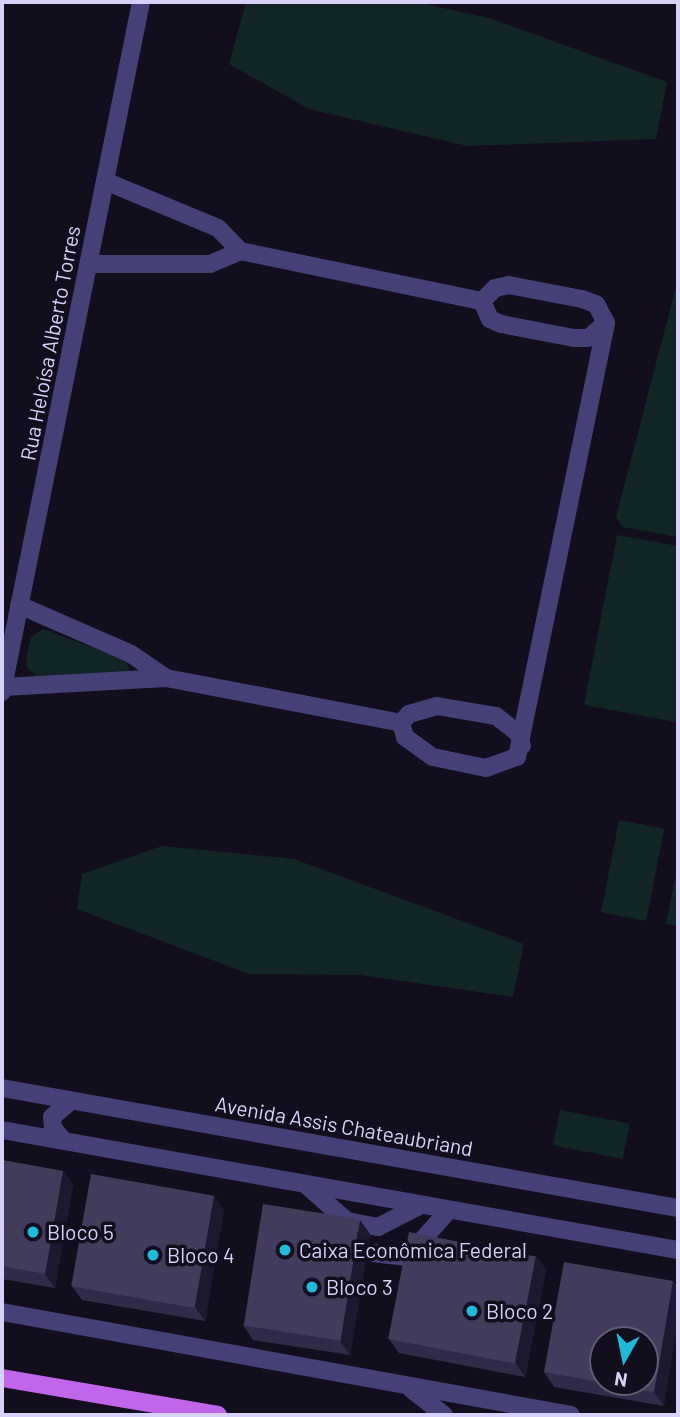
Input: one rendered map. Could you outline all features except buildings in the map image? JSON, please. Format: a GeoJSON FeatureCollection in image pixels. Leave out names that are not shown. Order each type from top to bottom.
{"type":"FeatureCollection","features":[{"type":"Feature","properties":{"kind":"main road"},"geometry":{"type":"LineString","coordinates":[[2,1378],[218,1415]]}},
{"type":"Feature","properties":{"kind":"street","name":"Rua Heloísa Alberto Torres"},"geometry":{"type":"LineString","coordinates":[[2,690],[141,2]]}},
{"type":"Feature","properties":{"kind":"street"},"geometry":{"type":"LineString","coordinates":[[105,181],[218,228],[240,251],[482,301]]}},
{"type":"Feature","properties":{"kind":"street"},"geometry":{"type":"LineString","coordinates":[[89,264],[210,264],[240,251]]}},
{"type":"Feature","properties":{"kind":"street"},"geometry":{"type":"LineString","coordinates":[[401,723],[405,737],[433,757],[486,768],[505,764],[517,757],[522,746],[606,323],[596,304],[583,299],[521,288],[495,288],[482,301]]}},
{"type":"Feature","properties":{"kind":"street"},"geometry":{"type":"LineString","coordinates":[[482,301],[490,319],[501,324],[574,338],[587,338],[606,323]]}},
{"type":"Feature","properties":{"kind":"street"},"geometry":{"type":"LineString","coordinates":[[19,605],[131,654],[166,678]]}},
{"type":"Feature","properties":{"kind":"street"},"geometry":{"type":"LineString","coordinates":[[2,690],[166,678],[401,723]]}},
{"type":"Feature","properties":{"kind":"street"},"geometry":{"type":"LineString","coordinates":[[401,723],[409,714],[437,705],[496,716],[519,734],[522,746]]}},
{"type":"Feature","properties":{"kind":"street","name":"Avenida Assis Chateaubriand"},"geometry":{"type":"LineString","coordinates":[[2,1088],[678,1208]]}},
{"type":"Feature","properties":{"kind":"street"},"geometry":{"type":"LineString","coordinates":[[64,1141],[53,1128],[52,1117],[58,1107],[71,1101]]}},
{"type":"Feature","properties":{"kind":"street"},"geometry":{"type":"LineString","coordinates":[[2,1130],[676,1249]]}},
{"type":"Feature","properties":{"kind":"street"},"geometry":{"type":"LineString","coordinates":[[305,1184],[347,1221],[378,1227],[421,1205]]}},
{"type":"Feature","properties":{"kind":"street"},"geometry":{"type":"LineString","coordinates":[[372,1247],[404,1258],[449,1210]]}},
{"type":"Feature","properties":{"kind":"street"},"geometry":{"type":"LineString","coordinates":[[2,1312],[571,1415]]}},
{"type":"Feature","properties":{"kind":"street"},"geometry":{"type":"LineString","coordinates":[[409,1387],[444,1415]]}},
{"type":"Feature","properties":{"kind":"green space"},"geometry":{"type":"Polygon","coordinates":[[[246,2],[416,2],[489,18],[667,82],[656,139],[467,146],[309,109],[229,64],[246,2]]]}},
{"type":"Feature","properties":{"kind":"green space"},"geometry":{"type":"Polygon","coordinates":[[[678,279],[678,537],[622,527],[616,517],[678,279]]]}},
{"type":"Feature","properties":{"kind":"green space"},"geometry":{"type":"Polygon","coordinates":[[[617,535],[678,546],[676,722],[584,705],[617,535]]]}},
{"type":"Feature","properties":{"kind":"green space"},"geometry":{"type":"Polygon","coordinates":[[[43,629],[126,660],[130,671],[128,675],[37,677],[27,667],[26,658],[31,637],[43,629]]]}},
{"type":"Feature","properties":{"kind":"green space"},"geometry":{"type":"Polygon","coordinates":[[[619,820],[664,829],[646,921],[601,912],[619,820]]]}},
{"type":"Feature","properties":{"kind":"green space"},"geometry":{"type":"Polygon","coordinates":[[[162,846],[294,859],[524,944],[513,997],[360,975],[249,974],[77,909],[82,874],[162,846]]]}},
{"type":"Feature","properties":{"kind":"green space"},"geometry":{"type":"Polygon","coordinates":[[[678,865],[678,926],[666,924],[678,865]]]}},
{"type":"Feature","properties":{"kind":"green space"},"geometry":{"type":"Polygon","coordinates":[[[560,1110],[630,1124],[623,1159],[553,1145],[560,1110]]]}},
{"type":"Feature","properties":{"kind":"place","name":"Bloco 5"},"geometry":{"type":"Point","coordinates":[33,1232]}},
{"type":"Feature","properties":{"kind":"place","name":"Caixa Econômica Federal"},"geometry":{"type":"Point","coordinates":[285,1250]}},
{"type":"Feature","properties":{"kind":"place","name":"Bloco 4"},"geometry":{"type":"Point","coordinates":[153,1255]}},
{"type":"Feature","properties":{"kind":"place","name":"Bloco 3"},"geometry":{"type":"Point","coordinates":[312,1287]}},
{"type":"Feature","properties":{"kind":"place","name":"Bloco 2"},"geometry":{"type":"Point","coordinates":[472,1311]}}]}
